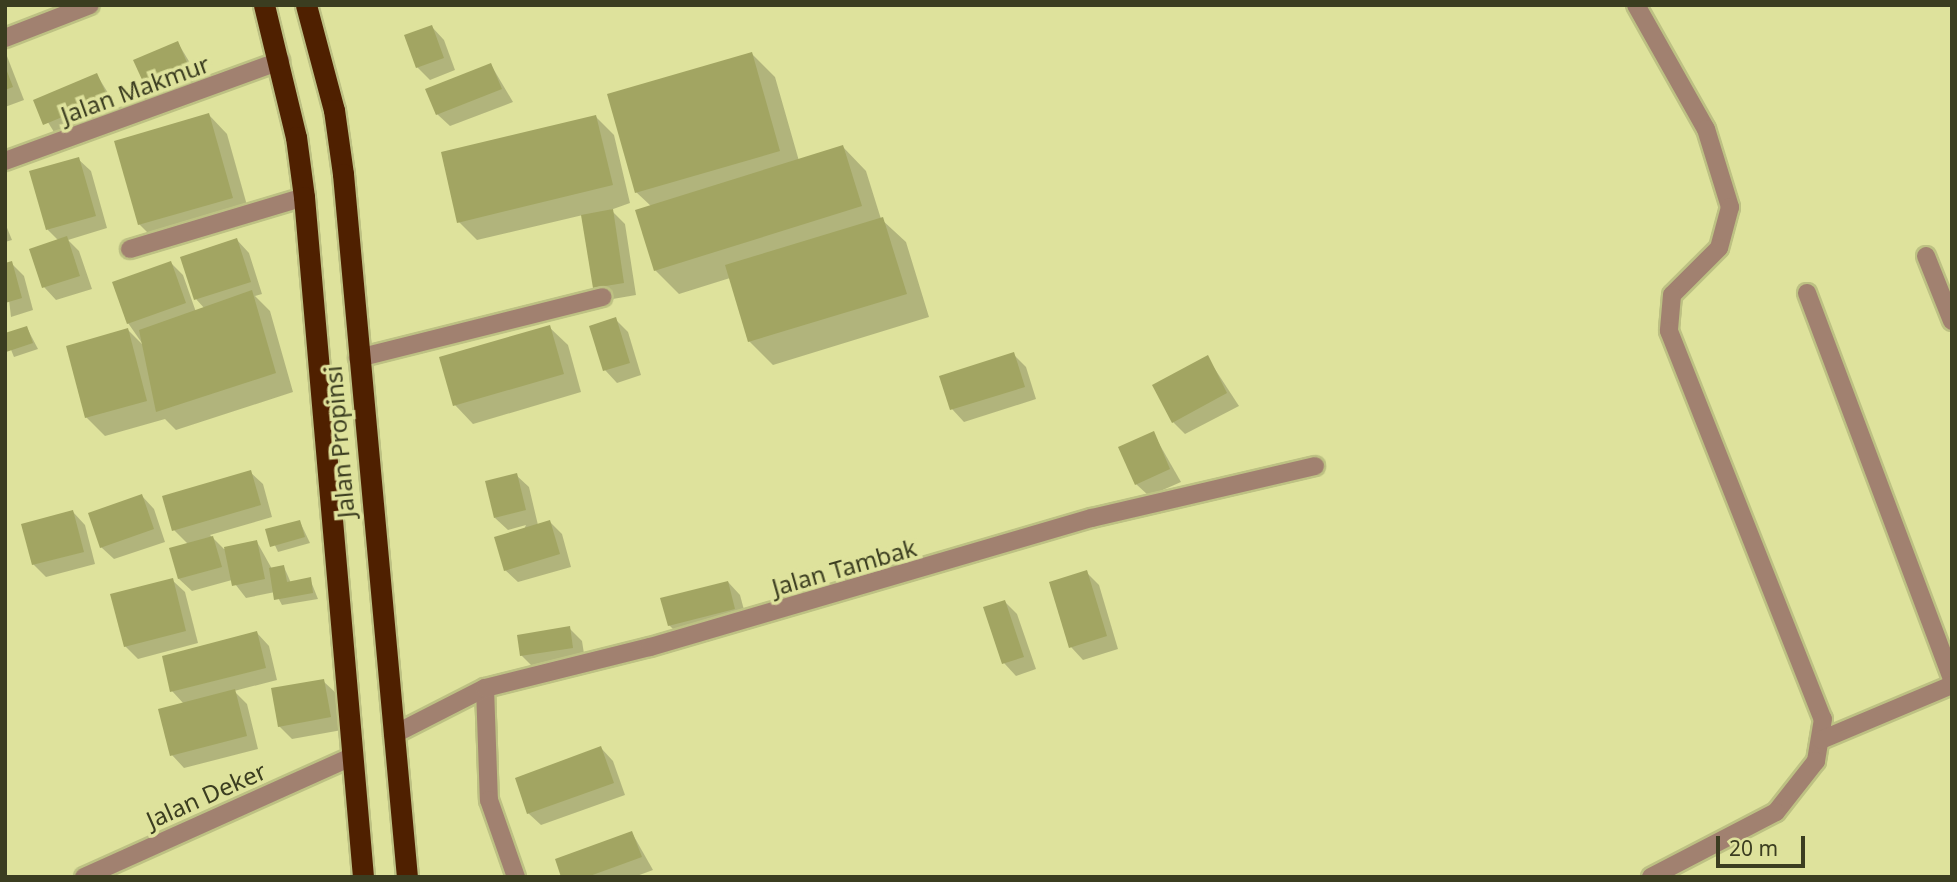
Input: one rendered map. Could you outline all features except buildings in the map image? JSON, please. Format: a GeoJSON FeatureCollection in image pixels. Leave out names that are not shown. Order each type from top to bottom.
{"type":"FeatureCollection","features":[{"type":"Feature","properties":{"kind":"highway"},"geometry":{"type":"LineString","coordinates":[[264,5],[280,61],[304,197],[348,758],[363,877]]}},
{"type":"Feature","properties":{"kind":"highway","name":"Jalan Propinsi"},"geometry":{"type":"LineString","coordinates":[[306,5],[334,110],[407,877]]}},
{"type":"Feature","properties":{"kind":"street"},"geometry":{"type":"LineString","coordinates":[[5,38],[90,5]]}},
{"type":"Feature","properties":{"kind":"street"},"geometry":{"type":"LineString","coordinates":[[1636,5],[1706,129],[1730,207],[1719,248],[1672,295],[1669,331],[1823,719],[1821,740],[1803,782],[1776,812],[1651,877]]}},
{"type":"Feature","properties":{"kind":"street","name":"Jalan Makmur"},"geometry":{"type":"LineString","coordinates":[[5,161],[280,61]]}},
{"type":"Feature","properties":{"kind":"street"},"geometry":{"type":"LineString","coordinates":[[130,249],[304,197]]}},
{"type":"Feature","properties":{"kind":"street"},"geometry":{"type":"LineString","coordinates":[[1926,256],[1952,321]]}},
{"type":"Feature","properties":{"kind":"street"},"geometry":{"type":"LineString","coordinates":[[1807,293],[1952,678]]}},
{"type":"Feature","properties":{"kind":"street"},"geometry":{"type":"LineString","coordinates":[[358,358],[603,298]]}},
{"type":"Feature","properties":{"kind":"street","name":"Jalan Tambak"},"geometry":{"type":"LineString","coordinates":[[393,735],[485,688],[650,647],[1092,518],[1315,466]]}},
{"type":"Feature","properties":{"kind":"street"},"geometry":{"type":"LineString","coordinates":[[1821,740],[1952,685]]}},
{"type":"Feature","properties":{"kind":"street"},"geometry":{"type":"LineString","coordinates":[[485,688],[489,800],[516,877]]}},
{"type":"Feature","properties":{"kind":"street","name":"Jalan Deker"},"geometry":{"type":"LineString","coordinates":[[84,877],[348,758]]}}]}
